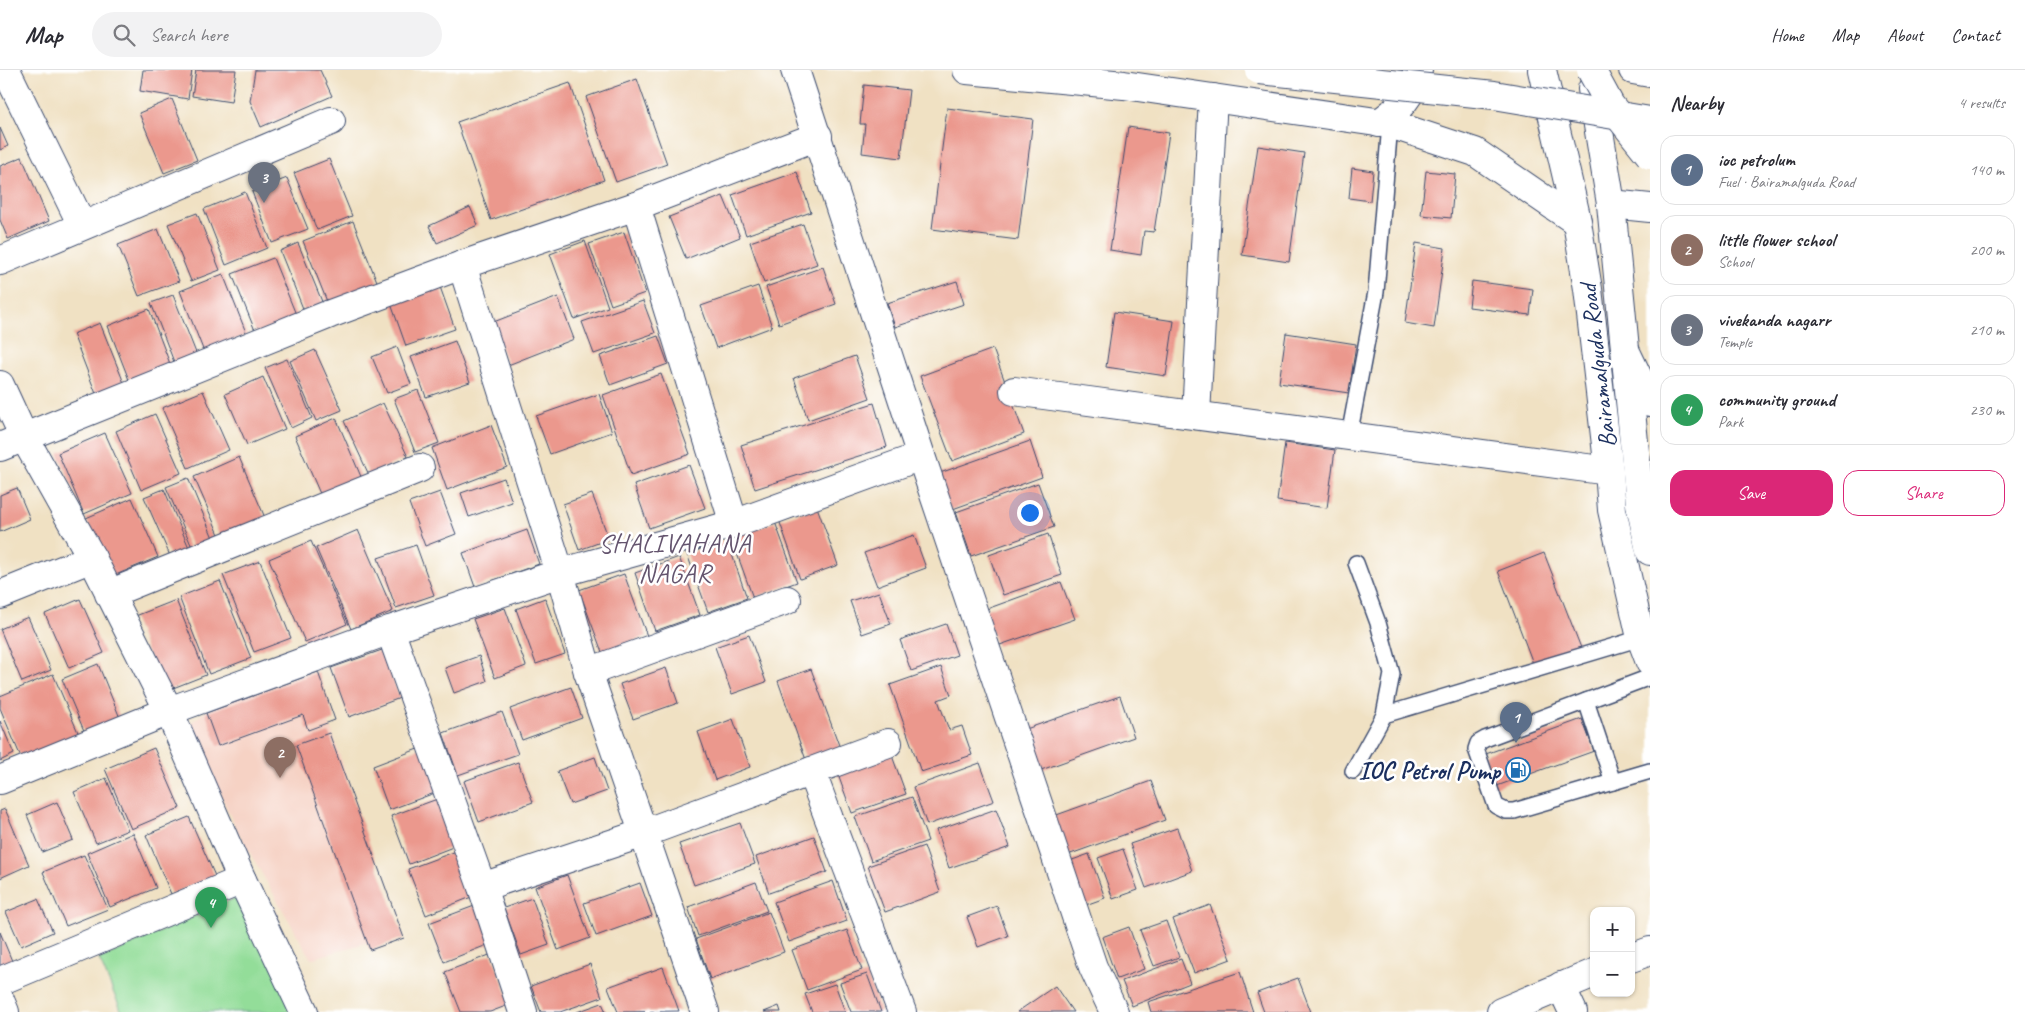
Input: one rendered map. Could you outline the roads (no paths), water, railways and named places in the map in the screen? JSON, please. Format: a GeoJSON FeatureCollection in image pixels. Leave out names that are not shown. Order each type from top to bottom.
{"type":"FeatureCollection","features":[{"type":"Feature","properties":{"kind":"main road"},"geometry":{"type":"LineString","coordinates":[[6,70],[82,225]]}},
{"type":"Feature","properties":{"kind":"main road"},"geometry":{"type":"LineString","coordinates":[[795,70],[921,456],[1093,968],[1114,1012]]}},
{"type":"Feature","properties":{"kind":"main road"},"geometry":{"type":"LineString","coordinates":[[967,70],[1124,85],[1384,123],[1475,152],[1577,222]]}},
{"type":"Feature","properties":{"kind":"main road"},"geometry":{"type":"LineString","coordinates":[[1259,70],[1494,95],[1650,121]]}},
{"type":"Feature","properties":{"kind":"main road"},"geometry":{"type":"LineString","coordinates":[[1384,123],[1408,98],[1418,70]]}},
{"type":"Feature","properties":{"kind":"main road","name":"Bairamalguda Road"},"geometry":{"type":"LineString","coordinates":[[1542,70],[1577,222],[1588,289],[1612,510],[1645,650]]}},
{"type":"Feature","properties":{"kind":"main road"},"geometry":{"type":"LineString","coordinates":[[1590,70],[1610,105],[1650,155]]}},
{"type":"Feature","properties":{"kind":"main road","name":"Bairamalguda Road"},"geometry":{"type":"LineString","coordinates":[[1590,70],[1611,204],[1626,352],[1650,551]]}},
{"type":"Feature","properties":{"kind":"main road"},"geometry":{"type":"LineString","coordinates":[[1633,70],[1650,73]]}},
{"type":"Feature","properties":{"kind":"main road"},"geometry":{"type":"LineString","coordinates":[[1196,415],[1213,98]]}},
{"type":"Feature","properties":{"kind":"main road"},"geometry":{"type":"LineString","coordinates":[[0,261],[331,120]]}},
{"type":"Feature","properties":{"kind":"main road"},"geometry":{"type":"LineString","coordinates":[[12,442],[330,314],[462,264],[636,206],[818,136]]}},
{"type":"Feature","properties":{"kind":"main road"},"geometry":{"type":"LineString","coordinates":[[1611,204],[1650,208]]}},
{"type":"Feature","properties":{"kind":"main road"},"geometry":{"type":"LineString","coordinates":[[636,206],[734,524]]}},
{"type":"Feature","properties":{"kind":"main road"},"geometry":{"type":"LineString","coordinates":[[462,264],[560,573],[588,672],[704,1012]]}},
{"type":"Feature","properties":{"kind":"main road"},"geometry":{"type":"LineString","coordinates":[[1626,352],[1649,399]]}},
{"type":"Feature","properties":{"kind":"main road"},"geometry":{"type":"LineString","coordinates":[[0,385],[12,442],[92,558],[169,710],[242,880],[304,1012]]}},
{"type":"Feature","properties":{"kind":"main road"},"geometry":{"type":"LineString","coordinates":[[1014,391],[1609,471]]}},
{"type":"Feature","properties":{"kind":"main road"},"geometry":{"type":"LineString","coordinates":[[0,780],[169,710],[390,630],[560,573],[734,524],[921,456]]}},
{"type":"Feature","properties":{"kind":"main road"},"geometry":{"type":"LineString","coordinates":[[109,594],[420,468]]}},
{"type":"Feature","properties":{"kind":"main road"},"geometry":{"type":"LineString","coordinates":[[0,595],[92,558]]}},
{"type":"Feature","properties":{"kind":"main road"},"geometry":{"type":"LineString","coordinates":[[588,672],[787,600]]}},
{"type":"Feature","properties":{"kind":"main road"},"geometry":{"type":"LineString","coordinates":[[390,630],[482,887],[523,1012]]}},
{"type":"Feature","properties":{"kind":"main road"},"geometry":{"type":"LineString","coordinates":[[482,887],[644,833],[888,743]]}},
{"type":"Feature","properties":{"kind":"main road"},"geometry":{"type":"LineString","coordinates":[[811,771],[902,1012]]}},
{"type":"Feature","properties":{"kind":"main road"},"geometry":{"type":"LineString","coordinates":[[0,981],[242,880]]}},
{"type":"Feature","properties":{"kind":"main road"},"geometry":{"type":"LineString","coordinates":[[1635,957],[1650,951]]}},
{"type":"Feature","properties":{"kind":"main road"},"geometry":{"type":"LineString","coordinates":[[1502,1012],[1590,975]]}},
{"type":"Feature","properties":{"kind":"main road"},"geometry":{"type":"LineString","coordinates":[[1561,986],[1572,1012]]}},
{"type":"Feature","properties":{"kind":"main road"},"geometry":{"type":"LineString","coordinates":[[0,1000],[5,1012]]}},
{"type":"Feature","properties":{"kind":"lane"},"geometry":{"type":"LineString","coordinates":[[1349,436],[1376,292],[1384,123]]}},
{"type":"Feature","properties":{"kind":"lane"},"geometry":{"type":"LineString","coordinates":[[1354,771],[1384,715],[1392,674],[1378,623],[1356,563]]}},
{"type":"Feature","properties":{"kind":"lane"},"geometry":{"type":"LineString","coordinates":[[1384,715],[1645,650]]}},
{"type":"Feature","properties":{"kind":"lane"},"geometry":{"type":"LineString","coordinates":[[1650,677],[1485,739],[1478,743],[1476,750],[1496,806],[1506,812],[1650,771]]}},
{"type":"Feature","properties":{"kind":"lane"},"geometry":{"type":"LineString","coordinates":[[1586,701],[1613,782]]}},
{"type":"Feature","properties":{"kind":"place","name":"vivekanda nagarr"},"geometry":{"type":"Point","coordinates":[264,203]}},
{"type":"Feature","properties":{"kind":"place","name":"ioc petrolum"},"geometry":{"type":"Point","coordinates":[1516,743]}},
{"type":"Feature","properties":{"kind":"place","name":"IOC Petrol Pump"},"geometry":{"type":"Point","coordinates":[1518,770]}},
{"type":"Feature","properties":{"kind":"place","name":"little flower school"},"geometry":{"type":"Point","coordinates":[280,778]}},
{"type":"Feature","properties":{"kind":"place","name":"community ground"},"geometry":{"type":"Point","coordinates":[211,928]}},
{"type":"Feature","properties":{"kind":"district","name":"SHALIVAHANA NAGAR"},"geometry":{"type":"Point","coordinates":[675,558]}}]}
